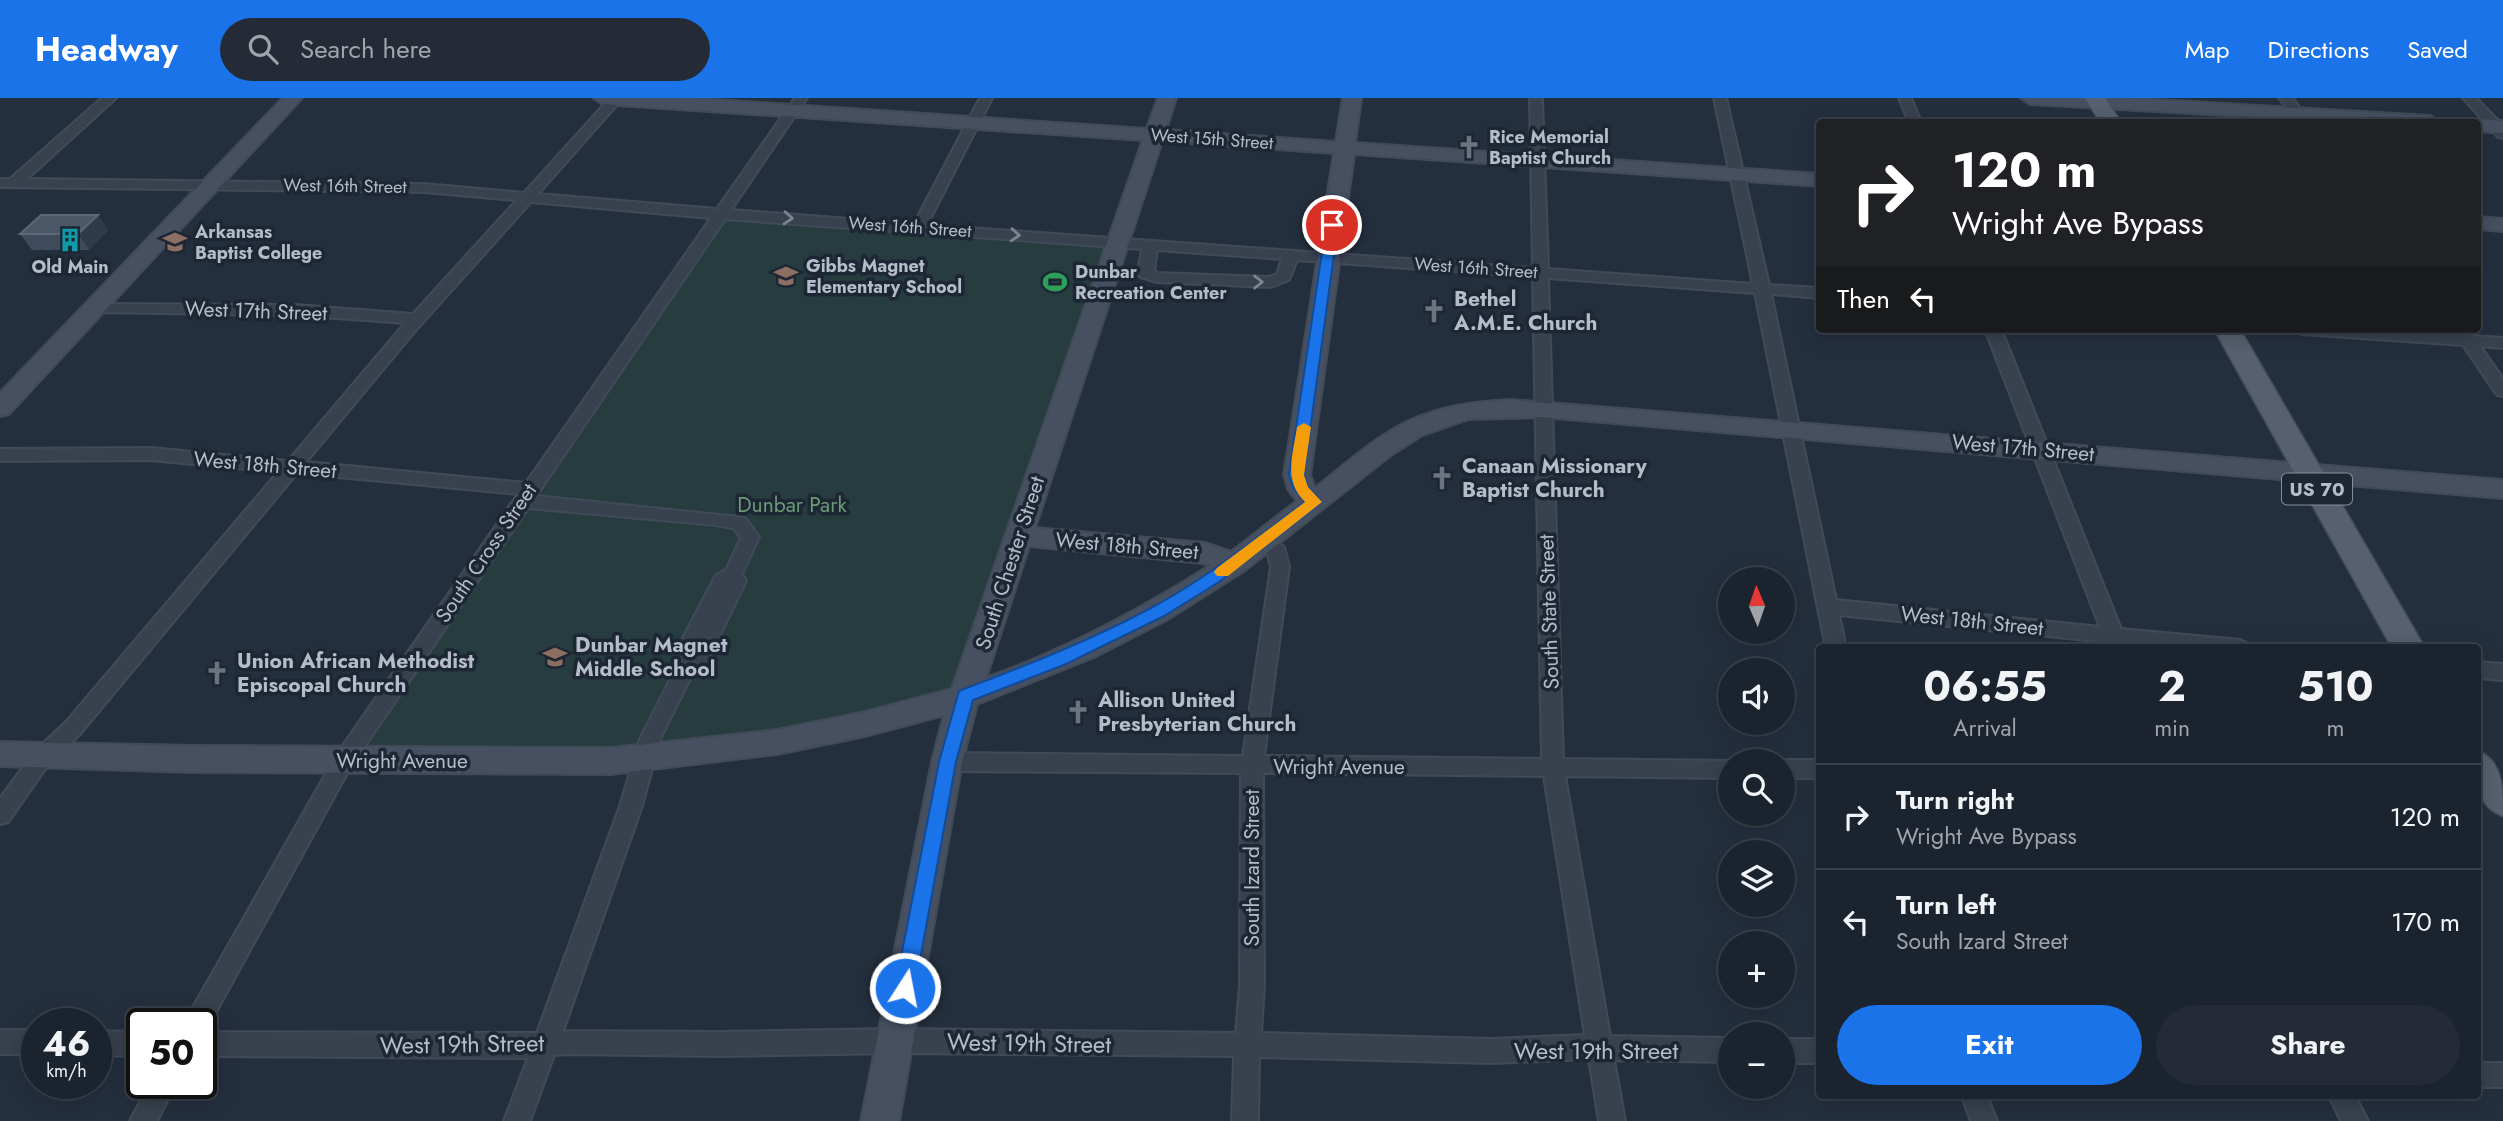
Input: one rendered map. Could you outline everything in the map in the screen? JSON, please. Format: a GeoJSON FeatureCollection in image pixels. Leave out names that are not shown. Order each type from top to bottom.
{"type":"FeatureCollection","features":[{"type":"Feature","properties":{"kind":"main road"},"geometry":{"type":"LineString","coordinates":[[0,408],[293,98]]}},
{"type":"Feature","properties":{"kind":"main road","name":"West 15th Street"},"geometry":{"type":"LineString","coordinates":[[603,98],[796,105],[972,124],[1816,180]]}},
{"type":"Feature","properties":{"kind":"main road","name":"South Chester Street"},"geometry":{"type":"LineString","coordinates":[[880,1121],[947,762],[965,696],[1167,98]]}},
{"type":"Feature","properties":{"kind":"main road"},"geometry":{"type":"LineString","coordinates":[[1314,502],[1301,489],[1297,475],[1352,98]]}},
{"type":"Feature","properties":{"kind":"main road"},"geometry":{"type":"LineString","coordinates":[[2030,98],[2096,100],[2301,119]]}},
{"type":"Feature","properties":{"kind":"main road"},"geometry":{"type":"LineString","coordinates":[[2096,100],[2108,119]]}},
{"type":"Feature","properties":{"kind":"main road"},"geometry":{"type":"LineString","coordinates":[[2481,223],[2503,225]]}},
{"type":"Feature","properties":{"kind":"main road","name":"US 70"},"geometry":{"type":"LineString","coordinates":[[2229,333],[2407,644]]}},
{"type":"Feature","properties":{"kind":"main road","name":"West 17th Street"},"geometry":{"type":"LineString","coordinates":[[1235,563],[1397,439],[1433,420],[1482,409],[1543,409],[2503,489]]}},
{"type":"Feature","properties":{"kind":"main road","name":"West 18th Street"},"geometry":{"type":"LineString","coordinates":[[1018,536],[1205,553],[1235,563]]}},
{"type":"Feature","properties":{"kind":"main road","name":"Wright Avenue"},"geometry":{"type":"LineString","coordinates":[[0,754],[611,761],[802,737],[878,721],[965,696],[1036,670],[1117,634],[1181,599],[1235,563]]}},
{"type":"Feature","properties":{"kind":"main road"},"geometry":{"type":"LineString","coordinates":[[2481,769],[2503,801]]}},
{"type":"Feature","properties":{"kind":"street"},"geometry":{"type":"LineString","coordinates":[[7,183],[110,98]]}},
{"type":"Feature","properties":{"kind":"street"},"geometry":{"type":"LineString","coordinates":[[0,816],[43,756],[72,728],[290,467],[527,196],[617,98]]}},
{"type":"Feature","properties":{"kind":"street"},"geometry":{"type":"LineString","coordinates":[[919,227],[986,98]]}},
{"type":"Feature","properties":{"kind":"street","name":"South State Street"},"geometry":{"type":"LineString","coordinates":[[1536,98],[1553,768],[1612,1121]]}},
{"type":"Feature","properties":{"kind":"street"},"geometry":{"type":"LineString","coordinates":[[1720,98],[1793,430],[1835,644]]}},
{"type":"Feature","properties":{"kind":"street"},"geometry":{"type":"LineString","coordinates":[[1905,98],[1914,119]]}},
{"type":"Feature","properties":{"kind":"street"},"geometry":{"type":"LineString","coordinates":[[2285,98],[2301,119]]}},
{"type":"Feature","properties":{"kind":"street"},"geometry":{"type":"LineString","coordinates":[[2469,98],[2495,128]]}},
{"type":"Feature","properties":{"kind":"street","name":"South Cross Street"},"geometry":{"type":"LineString","coordinates":[[206,1008],[344,760],[796,105]]}},
{"type":"Feature","properties":{"kind":"street","name":"West 16th Street"},"geometry":{"type":"LineString","coordinates":[[7,183],[388,186],[720,214],[1816,293]]}},
{"type":"Feature","properties":{"kind":"street"},"geometry":{"type":"LineString","coordinates":[[1150,245],[1146,274],[1157,277],[1271,282],[1284,277],[1291,255]]}},
{"type":"Feature","properties":{"kind":"street","name":"West 17th Street"},"geometry":{"type":"LineString","coordinates":[[94,307],[296,310],[418,319]]}},
{"type":"Feature","properties":{"kind":"street"},"geometry":{"type":"LineString","coordinates":[[1995,333],[2116,641]]}},
{"type":"Feature","properties":{"kind":"street"},"geometry":{"type":"LineString","coordinates":[[2409,333],[2463,335],[2503,343]]}},
{"type":"Feature","properties":{"kind":"street"},"geometry":{"type":"LineString","coordinates":[[2463,335],[2503,391]]}},
{"type":"Feature","properties":{"kind":"street","name":"West 18th Street"},"geometry":{"type":"LineString","coordinates":[[0,455],[151,454],[290,467],[739,523],[750,537],[733,574],[737,582],[698,660],[686,666],[643,759]]}},
{"type":"Feature","properties":{"kind":"street","name":"South Izard Street"},"geometry":{"type":"LineString","coordinates":[[1245,1121],[1252,985],[1252,766],[1280,567],[1277,552],[1262,542]]}},
{"type":"Feature","properties":{"kind":"street","name":"West 18th Street"},"geometry":{"type":"LineString","coordinates":[[1829,607],[2116,641],[2169,644]]}},
{"type":"Feature","properties":{"kind":"street"},"geometry":{"type":"LineString","coordinates":[[2481,670],[2503,672]]}},
{"type":"Feature","properties":{"kind":"street"},"geometry":{"type":"LineString","coordinates":[[517,1121],[631,806],[643,759]]}},
{"type":"Feature","properties":{"kind":"street","name":"Wright Avenue"},"geometry":{"type":"LineString","coordinates":[[947,762],[1718,769]]}},
{"type":"Feature","properties":{"kind":"street"},"geometry":{"type":"LineString","coordinates":[[1795,769],[1816,769]]}},
{"type":"Feature","properties":{"kind":"street","name":"West 19th Street"},"geometry":{"type":"LineString","coordinates":[[217,1044],[530,1046],[833,1044],[895,1041],[1491,1051],[1600,1048],[1718,1050]]}},
{"type":"Feature","properties":{"kind":"street"},"geometry":{"type":"LineString","coordinates":[[0,1042],[21,1042]]}},
{"type":"Feature","properties":{"kind":"street"},"geometry":{"type":"LineString","coordinates":[[1795,1051],[1816,1051]]}},
{"type":"Feature","properties":{"kind":"street"},"geometry":{"type":"LineString","coordinates":[[2481,1075],[2503,1075]]}},
{"type":"Feature","properties":{"kind":"street"},"geometry":{"type":"LineString","coordinates":[[143,1121],[155,1099]]}},
{"type":"Feature","properties":{"kind":"street"},"geometry":{"type":"LineString","coordinates":[[1976,1099],[1984,1121]]}},
{"type":"Feature","properties":{"kind":"street"},"geometry":{"type":"LineString","coordinates":[[2344,1099],[2355,1121]]}},
{"type":"Feature","properties":{"kind":"green space","name":"Dunbar Park"},"geometry":{"type":"Polygon","coordinates":[[[720,214],[1119,242],[965,696],[643,759],[344,760],[720,214]]]}},
{"type":"Feature","properties":{"kind":"building"},"geometry":{"type":"Polygon","coordinates":[[[41,215],[98,215],[78,234],[20,234],[41,215]]]}},
{"type":"Feature","properties":{"kind":"slow traffic"},"geometry":{"type":"LineString","coordinates":[[1222,572],[1314,502],[1298,483],[1304,427]]}},
{"type":"Feature","properties":{"kind":"place","name":"Rice Memorial Baptist Church"},"geometry":{"type":"Point","coordinates":[1469,147]}},
{"type":"Feature","properties":{"kind":"place","name":"Old Main"},"geometry":{"type":"Point","coordinates":[70,240]}},
{"type":"Feature","properties":{"kind":"place","name":"Arkansas Baptist College"},"geometry":{"type":"Point","coordinates":[175,242]}},
{"type":"Feature","properties":{"kind":"place","name":"Gibbs Magnet Elementary School"},"geometry":{"type":"Point","coordinates":[786,276]}},
{"type":"Feature","properties":{"kind":"place","name":"Dunbar Recreation Center"},"geometry":{"type":"Point","coordinates":[1055,282]}},
{"type":"Feature","properties":{"kind":"place","name":"Bethel A.M.E. Church"},"geometry":{"type":"Point","coordinates":[1434,311]}},
{"type":"Feature","properties":{"kind":"place","name":"Canaan Missionary Baptist Church"},"geometry":{"type":"Point","coordinates":[1442,478]}},
{"type":"Feature","properties":{"kind":"place","name":"Dunbar Magnet Middle School"},"geometry":{"type":"Point","coordinates":[555,657]}},
{"type":"Feature","properties":{"kind":"place","name":"Union African Methodist Episcopal Church"},"geometry":{"type":"Point","coordinates":[217,673]}},
{"type":"Feature","properties":{"kind":"place","name":"Allison United Presbyterian Church"},"geometry":{"type":"Point","coordinates":[1078,712]}},
{"type":"Feature","properties":{"kind":"route"},"geometry":{"type":"LineString","coordinates":[[905,988],[947,762],[965,696],[1060,660],[1158,612],[1214,578],[1314,502],[1301,489],[1297,475],[1332,225]]}}]}
